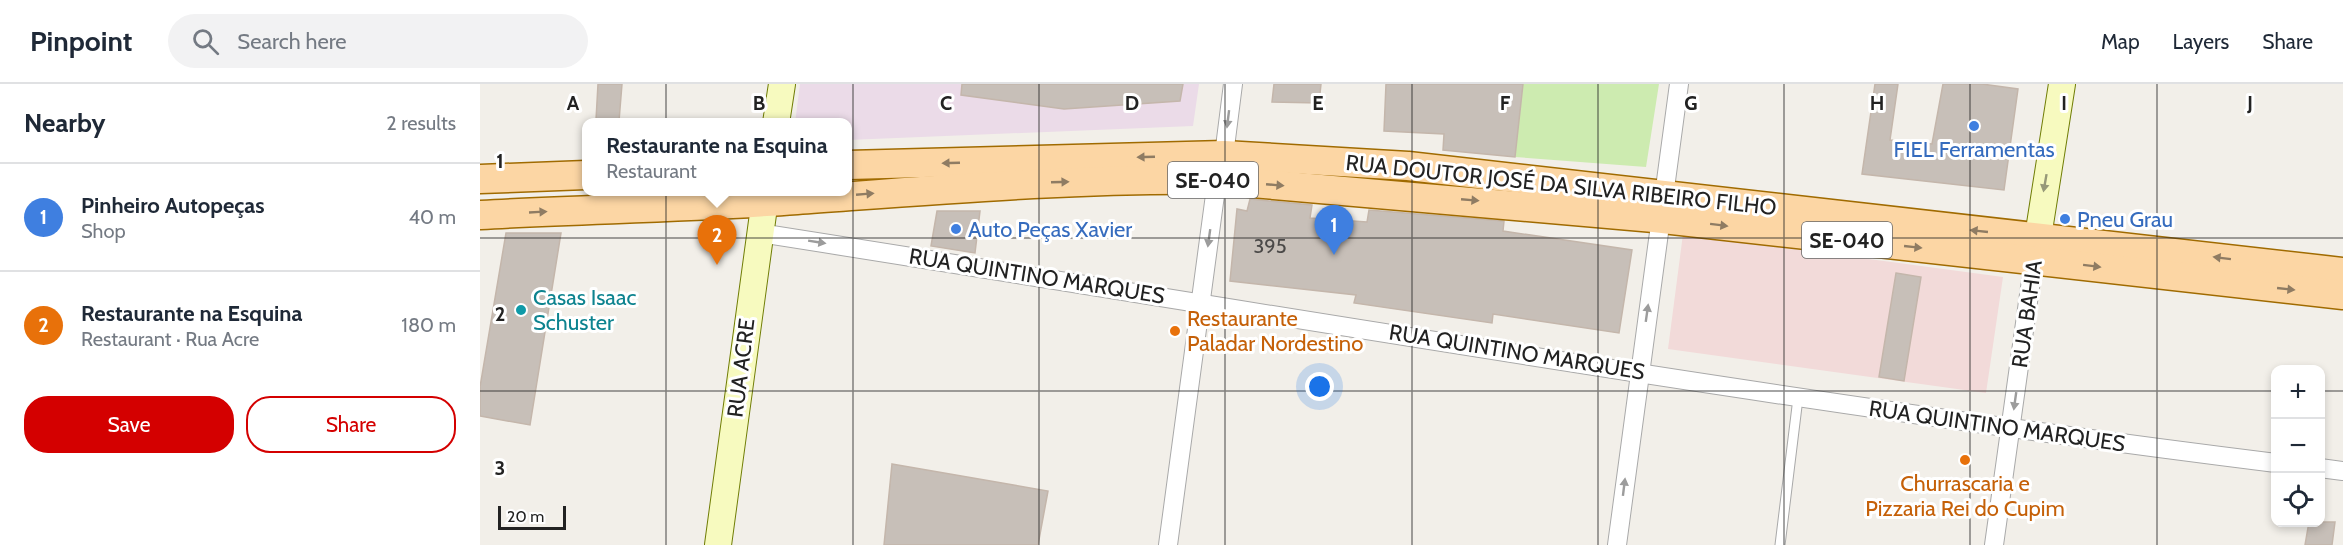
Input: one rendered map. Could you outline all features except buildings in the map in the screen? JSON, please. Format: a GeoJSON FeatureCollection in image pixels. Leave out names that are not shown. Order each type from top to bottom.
{"type":"FeatureCollection","features":[{"type":"Feature","properties":{"kind":"main road"},"geometry":{"type":"LineString","coordinates":[[777,118],[782,84]]}},
{"type":"Feature","properties":{"kind":"main road","name":"RUA BAHIA"},"geometry":{"type":"LineString","coordinates":[[2036,248],[2062,84]]}},
{"type":"Feature","properties":{"kind":"main road","name":"RUA DOUTOR JOSÉ DA SILVA RIBEIRO FILHO"},"geometry":{"type":"LineString","coordinates":[[852,165],[1221,167],[1662,207],[2036,248],[2343,272]]}},
{"type":"Feature","properties":{"kind":"main road","name":"RUA DOUTOR JOSÉ DA SILVA RIBEIRO FILHO"},"geometry":{"type":"LineString","coordinates":[[852,191],[1148,179],[1221,167]]}},
{"type":"Feature","properties":{"kind":"main road"},"geometry":{"type":"LineString","coordinates":[[480,179],[582,175]]}},
{"type":"Feature","properties":{"kind":"main road","name":"RUA DOUTOR JOSÉ DA SILVA RIBEIRO FILHO"},"geometry":{"type":"LineString","coordinates":[[480,215],[765,196]]}},
{"type":"Feature","properties":{"kind":"main road","name":"RUA ACRE"},"geometry":{"type":"LineString","coordinates":[[718,545],[765,196]]}},
{"type":"Feature","properties":{"kind":"main road","name":"RUA DOUTOR JOSÉ DA SILVA RIBEIRO FILHO"},"geometry":{"type":"LineString","coordinates":[[2036,248],[2343,295]]}},
{"type":"Feature","properties":{"kind":"street"},"geometry":{"type":"LineString","coordinates":[[1168,545],[1233,84]]}},
{"type":"Feature","properties":{"kind":"street"},"geometry":{"type":"LineString","coordinates":[[1617,545],[1679,84]]}},
{"type":"Feature","properties":{"kind":"street","name":"RUA QUINTINO MARQUES"},"geometry":{"type":"LineString","coordinates":[[759,233],[1798,398],[2011,430],[2271,462]]}},
{"type":"Feature","properties":{"kind":"street","name":"RUA BAHIA"},"geometry":{"type":"LineString","coordinates":[[1994,545],[2036,248]]}},
{"type":"Feature","properties":{"kind":"street"},"geometry":{"type":"LineString","coordinates":[[2325,469],[2343,471]]}},
{"type":"Feature","properties":{"kind":"lane"},"geometry":{"type":"LineString","coordinates":[[1780,545],[1798,398]]}},
{"type":"Feature","properties":{"kind":"shaded area"},"geometry":{"type":"Polygon","coordinates":[[[800,84],[1199,84],[1193,126],[852,140],[852,118],[796,118],[800,84]]]}},
{"type":"Feature","properties":{"kind":"shaded area"},"geometry":{"type":"Polygon","coordinates":[[[1683,234],[2003,277],[1986,393],[1668,349],[1683,234]]]}},
{"type":"Feature","properties":{"kind":"green space"},"geometry":{"type":"Polygon","coordinates":[[[1523,84],[1659,84],[1646,167],[1515,157],[1523,84]]]}},
{"type":"Feature","properties":{"kind":"place","name":"FIEL Ferramentas"},"geometry":{"type":"Point","coordinates":[1974,126]}},
{"type":"Feature","properties":{"kind":"place","name":"Pneu Grau"},"geometry":{"type":"Point","coordinates":[2065,219]}},
{"type":"Feature","properties":{"kind":"place","name":"Auto Peças Xavier"},"geometry":{"type":"Point","coordinates":[956,229]}},
{"type":"Feature","properties":{"kind":"place","name":"Pinheiro Autopeças"},"geometry":{"type":"Point","coordinates":[1334,255]}},
{"type":"Feature","properties":{"kind":"place","name":"Restaurante na Esquina"},"geometry":{"type":"Point","coordinates":[717,265]}},
{"type":"Feature","properties":{"kind":"place","name":"Casas Isaac Schuster"},"geometry":{"type":"Point","coordinates":[521,310]}},
{"type":"Feature","properties":{"kind":"place","name":"Restaurante Paladar Nordestino"},"geometry":{"type":"Point","coordinates":[1175,331]}},
{"type":"Feature","properties":{"kind":"place","name":"Churrascaria e Pizzaria Rei do Cupim"},"geometry":{"type":"Point","coordinates":[1965,460]}}]}
